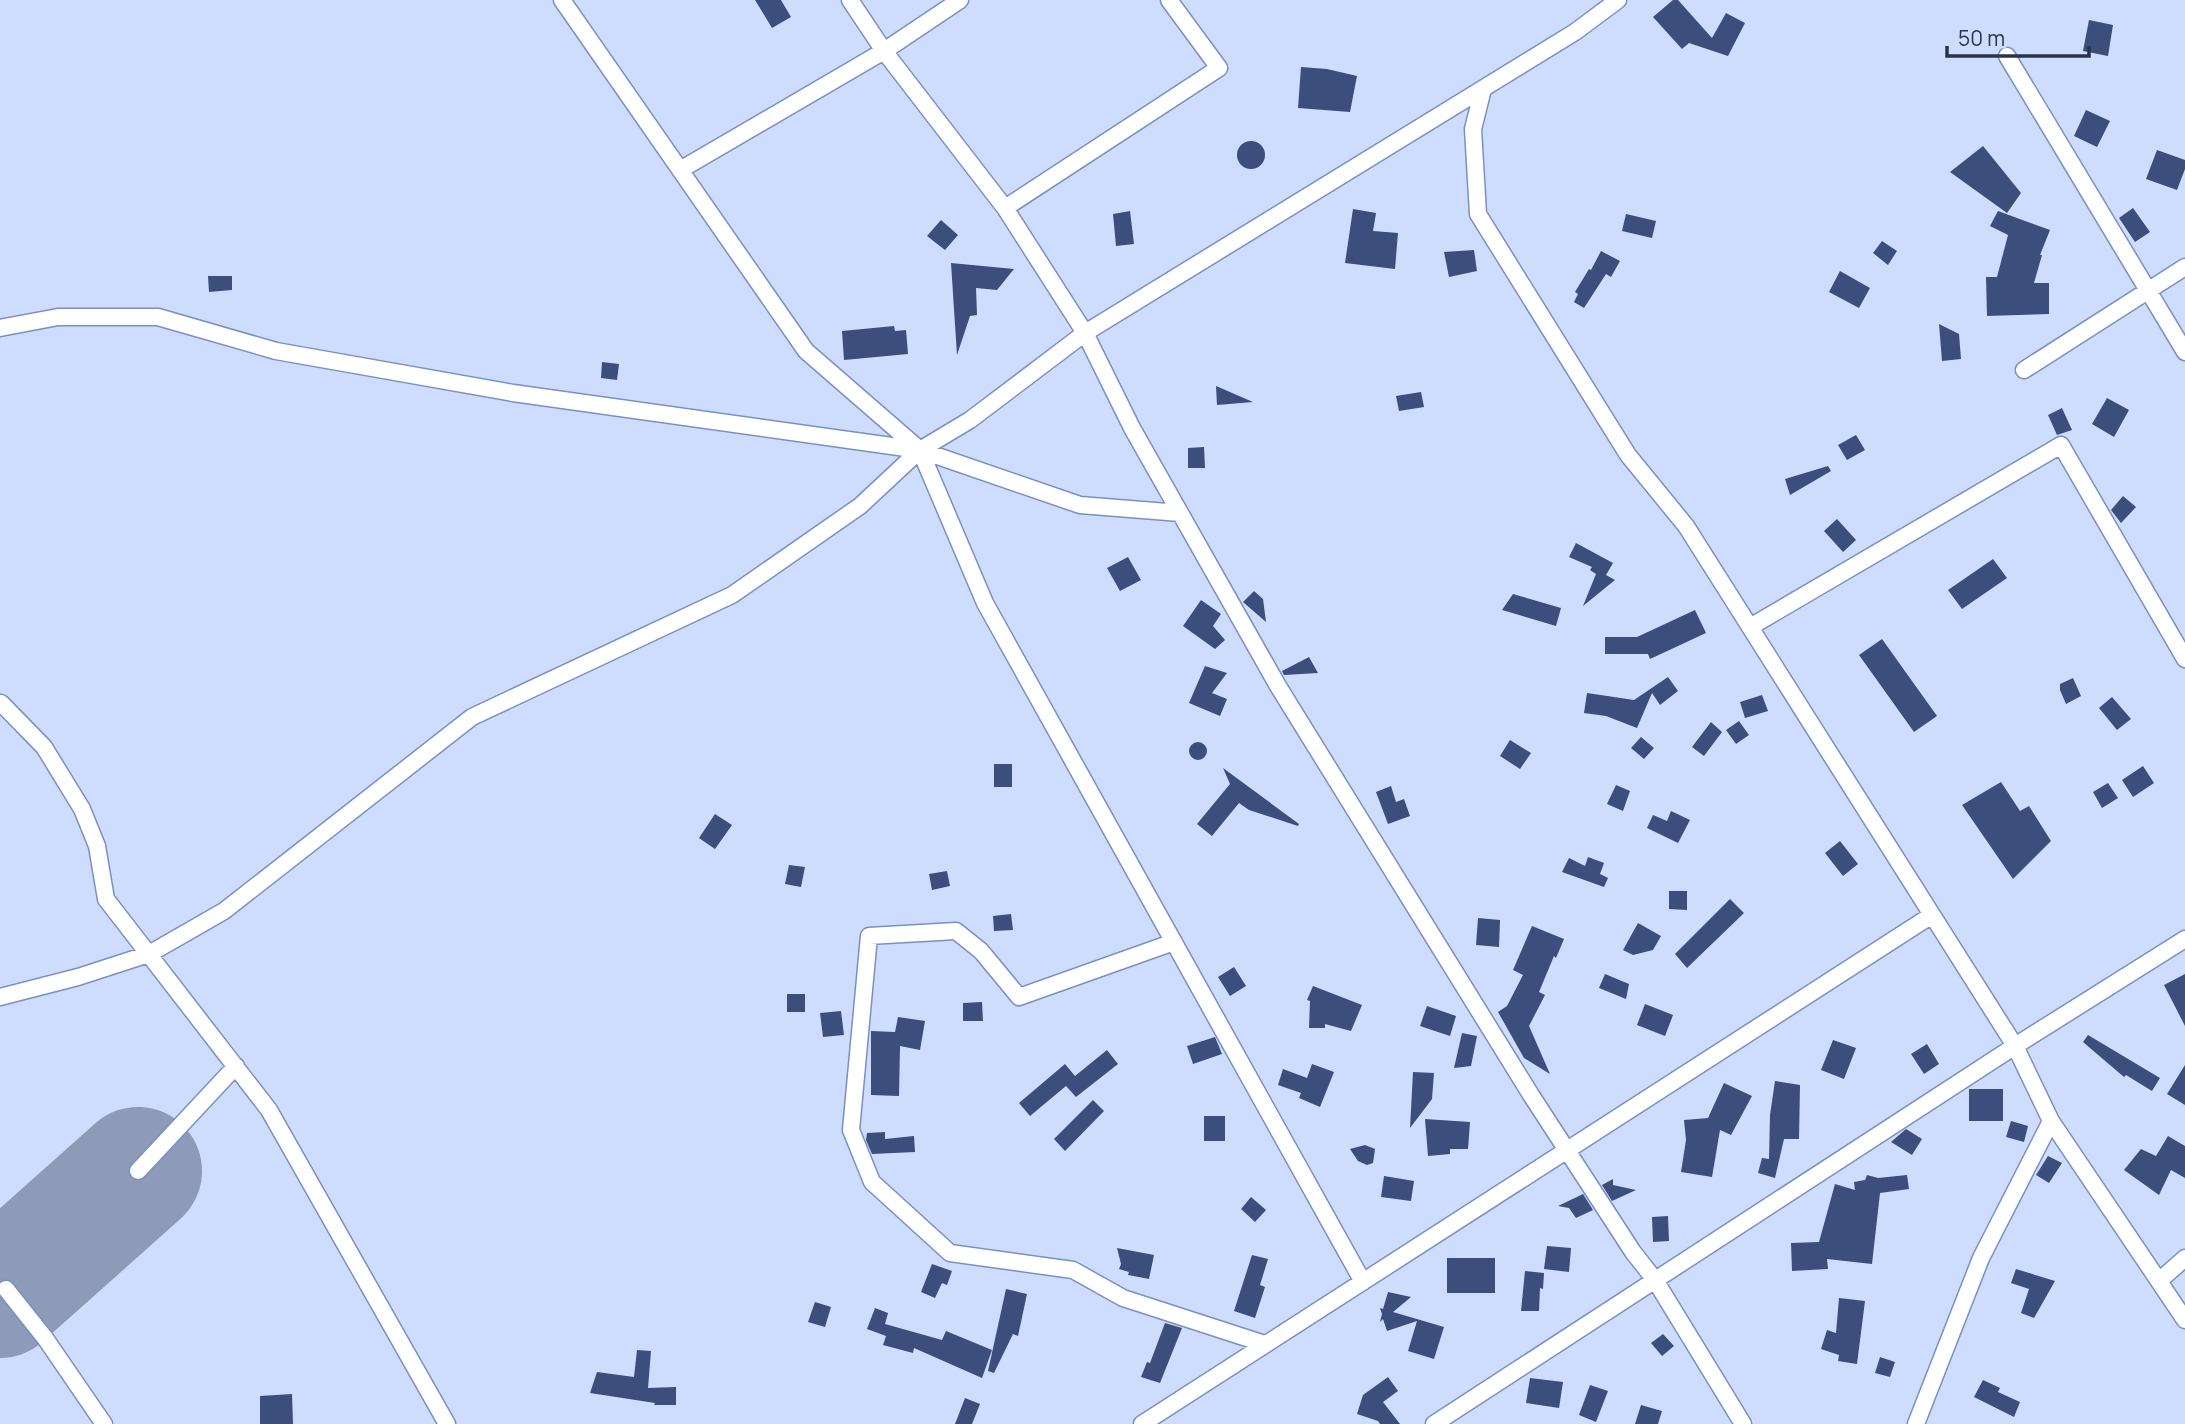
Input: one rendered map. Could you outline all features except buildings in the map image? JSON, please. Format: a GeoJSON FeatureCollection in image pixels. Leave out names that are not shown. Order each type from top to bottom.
{"type":"FeatureCollection","features":[{"type":"Feature","properties":{"kind":"street"},"geometry":{"type":"LineString","coordinates":[[562,0],[806,351],[920,450],[985,603],[1363,1282]]}},
{"type":"Feature","properties":{"kind":"street"},"geometry":{"type":"LineString","coordinates":[[850,0],[884,51],[1005,208],[1085,333],[1132,428],[1278,686],[1567,1150],[1633,1252],[1655,1280],[1743,1424]]}},
{"type":"Feature","properties":{"kind":"street"},"geometry":{"type":"LineString","coordinates":[[680,170],[884,51],[960,0]]}},
{"type":"Feature","properties":{"kind":"street"},"geometry":{"type":"LineString","coordinates":[[1005,208],[1219,68],[1169,0]]}},
{"type":"Feature","properties":{"kind":"street"},"geometry":{"type":"LineString","coordinates":[[0,997],[78,978],[149,954],[224,911],[472,717],[732,595],[860,506],[920,450],[970,420],[1085,333],[1576,32],[1618,0]]}},
{"type":"Feature","properties":{"kind":"street"},"geometry":{"type":"LineString","coordinates":[[2007,56],[2185,352]]}},
{"type":"Feature","properties":{"kind":"street"},"geometry":{"type":"LineString","coordinates":[[1483,89],[1473,129],[1478,214],[1628,455],[1686,526],[1751,627],[2015,1046],[2051,1121],[2185,1321]]}},
{"type":"Feature","properties":{"kind":"street"},"geometry":{"type":"LineString","coordinates":[[2024,370],[2185,267]]}},
{"type":"Feature","properties":{"kind":"street"},"geometry":{"type":"LineString","coordinates":[[0,328],[58,317],[158,317],[276,351],[513,393],[920,450],[1080,505],[1180,513]]}},
{"type":"Feature","properties":{"kind":"street"},"geometry":{"type":"LineString","coordinates":[[1751,627],[2061,445],[2185,659]]}},
{"type":"Feature","properties":{"kind":"street"},"geometry":{"type":"LineString","coordinates":[[0,702],[44,747],[82,809],[97,846],[106,899],[269,1110],[447,1424]]}},
{"type":"Feature","properties":{"kind":"street"},"geometry":{"type":"LineString","coordinates":[[1142,1424],[1932,915]]}},
{"type":"Feature","properties":{"kind":"street"},"geometry":{"type":"LineString","coordinates":[[1174,942],[1018,997],[981,951],[956,932],[869,936],[851,1130],[872,1182],[950,1253],[1073,1270],[1123,1298],[1265,1344]]}},
{"type":"Feature","properties":{"kind":"street"},"geometry":{"type":"LineString","coordinates":[[1434,1424],[1454,1419],[1655,1280],[2185,939]]}},
{"type":"Feature","properties":{"kind":"street"},"geometry":{"type":"LineString","coordinates":[[138,1171],[236,1066]]}},
{"type":"Feature","properties":{"kind":"street"},"geometry":{"type":"LineString","coordinates":[[1916,1424],[1981,1258],[2051,1121]]}},
{"type":"Feature","properties":{"kind":"street"},"geometry":{"type":"LineString","coordinates":[[2159,1281],[2185,1258]]}},
{"type":"Feature","properties":{"kind":"street"},"geometry":{"type":"LineString","coordinates":[[6,1289],[45,1338],[104,1424]]}},
{"type":"Feature","properties":{"kind":"runway"},"geometry":{"type":"LineString","coordinates":[[0,1294],[138,1171]]}}]}
